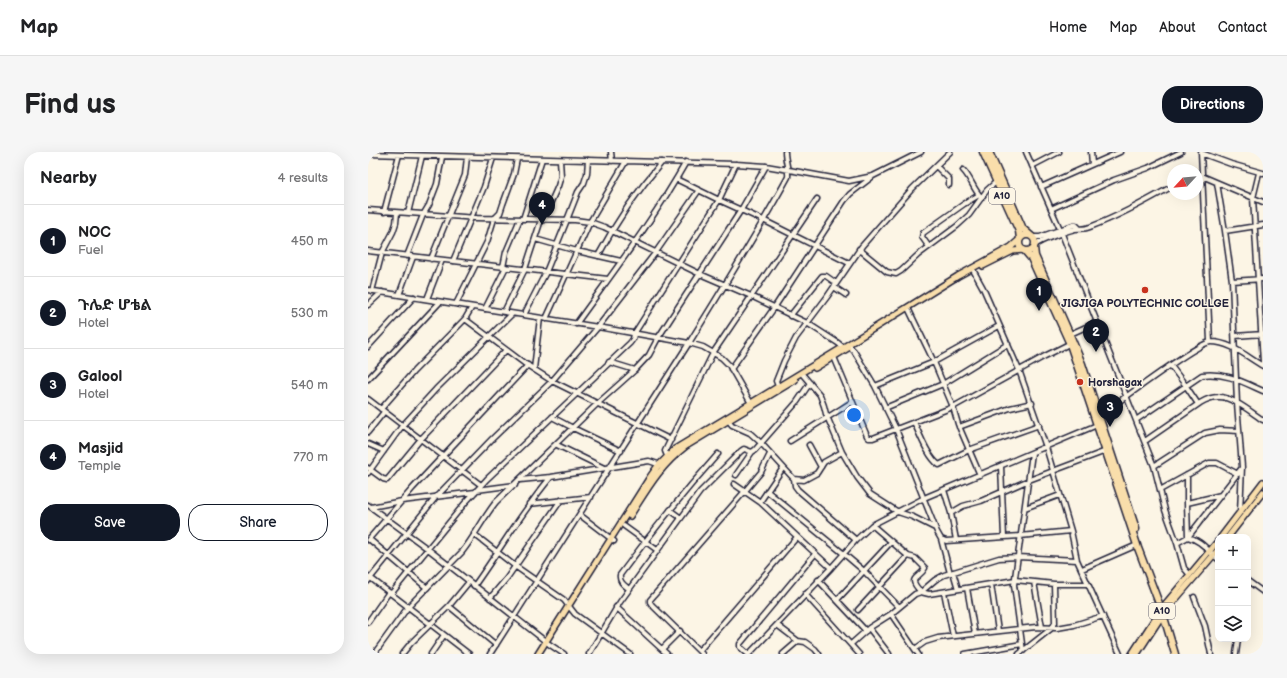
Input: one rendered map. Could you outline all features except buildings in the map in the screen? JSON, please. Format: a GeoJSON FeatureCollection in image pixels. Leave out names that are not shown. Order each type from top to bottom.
{"type":"FeatureCollection","features":[{"type":"Feature","properties":{"kind":"highway","name":"A10"},"geometry":{"type":"LineString","coordinates":[[983,152],[1019,231],[1020,246],[1031,258],[1072,343],[1099,414],[1147,569]]}},
{"type":"Feature","properties":{"kind":"highway","name":"A10"},"geometry":{"type":"LineString","coordinates":[[989,152],[1023,229],[1035,240],[1035,256],[1068,335]]}},
{"type":"Feature","properties":{"kind":"highway"},"geometry":{"type":"LineString","coordinates":[[1020,240],[1025,235],[1032,236]]}},
{"type":"Feature","properties":{"kind":"highway"},"geometry":{"type":"LineString","coordinates":[[1024,251],[1030,251],[1035,246]]}},
{"type":"Feature","properties":{"kind":"highway","name":"A10"},"geometry":{"type":"LineString","coordinates":[[1072,343],[1097,425],[1137,545],[1162,611],[1175,654]]}},
{"type":"Feature","properties":{"kind":"main road"},"geometry":{"type":"LineString","coordinates":[[668,458],[778,386],[909,309],[1020,240]]}},
{"type":"Feature","properties":{"kind":"main road"},"geometry":{"type":"LineString","coordinates":[[973,270],[1014,251],[1024,251]]}},
{"type":"Feature","properties":{"kind":"main road"},"geometry":{"type":"LineString","coordinates":[[542,654],[613,540],[650,477],[661,465],[684,442],[834,357],[846,347]]}},
{"type":"Feature","properties":{"kind":"main road"},"geometry":{"type":"LineString","coordinates":[[613,540],[624,526],[661,465]]}},
{"type":"Feature","properties":{"kind":"main road"},"geometry":{"type":"LineString","coordinates":[[1223,534],[1263,482]]}},
{"type":"Feature","properties":{"kind":"main road"},"geometry":{"type":"LineString","coordinates":[[1230,534],[1263,492]]}},
{"type":"Feature","properties":{"kind":"main road"},"geometry":{"type":"LineString","coordinates":[[1132,654],[1162,611],[1190,576],[1214,556]]}},
{"type":"Feature","properties":{"kind":"main road"},"geometry":{"type":"LineString","coordinates":[[1137,654],[1162,611],[1214,556]]}},
{"type":"Feature","properties":{"kind":"main road"},"geometry":{"type":"LineString","coordinates":[[538,654],[548,643]]}},
{"type":"Feature","properties":{"kind":"street"},"geometry":{"type":"LineString","coordinates":[[611,152],[612,161]]}},
{"type":"Feature","properties":{"kind":"street"},"geometry":{"type":"LineString","coordinates":[[490,654],[592,497],[726,285],[765,220],[788,177],[785,152]]}},
{"type":"Feature","properties":{"kind":"street"},"geometry":{"type":"LineString","coordinates":[[731,369],[774,308],[850,194],[873,176],[922,152]]}},
{"type":"Feature","properties":{"kind":"street"},"geometry":{"type":"LineString","coordinates":[[778,386],[776,381],[796,338],[835,285],[859,249],[912,189],[950,152]]}},
{"type":"Feature","properties":{"kind":"street"},"geometry":{"type":"LineString","coordinates":[[1026,152],[1061,232],[1145,441],[1154,466],[1164,510],[1177,543],[1184,568],[1190,576]]}},
{"type":"Feature","properties":{"kind":"street"},"geometry":{"type":"LineString","coordinates":[[1032,166],[1059,152]]}},
{"type":"Feature","properties":{"kind":"street"},"geometry":{"type":"LineString","coordinates":[[1091,152],[1092,164]]}},
{"type":"Feature","properties":{"kind":"street"},"geometry":{"type":"LineString","coordinates":[[1041,187],[1120,152]]}},
{"type":"Feature","properties":{"kind":"street"},"geometry":{"type":"LineString","coordinates":[[1051,209],[1114,180],[1148,168],[1181,152]]}},
{"type":"Feature","properties":{"kind":"street"},"geometry":{"type":"LineString","coordinates":[[1202,164],[1201,152],[1261,173],[1253,198],[1260,279],[1263,362]]}},
{"type":"Feature","properties":{"kind":"street"},"geometry":{"type":"LineString","coordinates":[[368,154],[736,164],[766,166],[849,181],[873,176]]}},
{"type":"Feature","properties":{"kind":"street"},"geometry":{"type":"LineString","coordinates":[[384,212],[399,155]]}},
{"type":"Feature","properties":{"kind":"street"},"geometry":{"type":"LineString","coordinates":[[408,214],[419,155]]}},
{"type":"Feature","properties":{"kind":"street"},"geometry":{"type":"LineString","coordinates":[[407,256],[437,184],[442,157]]}},
{"type":"Feature","properties":{"kind":"street"},"geometry":{"type":"LineString","coordinates":[[430,259],[465,175],[467,157]]}},
{"type":"Feature","properties":{"kind":"street"},"geometry":{"type":"LineString","coordinates":[[453,261],[484,187],[493,158]]}},
{"type":"Feature","properties":{"kind":"street"},"geometry":{"type":"LineString","coordinates":[[456,304],[487,242],[494,219],[500,213],[504,204],[514,174],[517,159]]}},
{"type":"Feature","properties":{"kind":"street"},"geometry":{"type":"LineString","coordinates":[[485,309],[504,267],[506,252],[521,219],[542,159]]}},
{"type":"Feature","properties":{"kind":"street"},"geometry":{"type":"LineString","coordinates":[[504,312],[526,269],[542,220],[558,186],[561,176],[560,160]]}},
{"type":"Feature","properties":{"kind":"street"},"geometry":{"type":"LineString","coordinates":[[524,315],[546,272],[578,192],[584,183],[587,174],[588,160]]}},
{"type":"Feature","properties":{"kind":"street"},"geometry":{"type":"LineString","coordinates":[[546,319],[590,222],[626,161]]}},
{"type":"Feature","properties":{"kind":"street"},"geometry":{"type":"LineString","coordinates":[[598,256],[611,231],[633,198],[662,162]]}},
{"type":"Feature","properties":{"kind":"street"},"geometry":{"type":"LineString","coordinates":[[576,324],[634,242],[686,162]]}},
{"type":"Feature","properties":{"kind":"street"},"geometry":{"type":"LineString","coordinates":[[368,622],[390,593],[476,491],[630,343],[634,334],[678,263],[719,200],[736,164]]}},
{"type":"Feature","properties":{"kind":"street"},"geometry":{"type":"LineString","coordinates":[[374,654],[408,608],[468,545],[486,515],[496,502],[649,355],[658,338],[741,210],[766,166]]}},
{"type":"Feature","properties":{"kind":"street"},"geometry":{"type":"LineString","coordinates":[[936,166],[949,179],[949,184]]}},
{"type":"Feature","properties":{"kind":"street"},"geometry":{"type":"LineString","coordinates":[[964,170],[980,196]]}},
{"type":"Feature","properties":{"kind":"street"},"geometry":{"type":"LineString","coordinates":[[1203,176],[1263,202]]}},
{"type":"Feature","properties":{"kind":"street"},"geometry":{"type":"LineString","coordinates":[[676,179],[765,220],[849,263]]}},
{"type":"Feature","properties":{"kind":"street"},"geometry":{"type":"LineString","coordinates":[[929,247],[922,237],[923,233],[964,204],[980,196],[996,182]]}},
{"type":"Feature","properties":{"kind":"street"},"geometry":{"type":"LineString","coordinates":[[1217,183],[1232,282],[1237,403],[1242,467],[1240,512]]}},
{"type":"Feature","properties":{"kind":"street"},"geometry":{"type":"LineString","coordinates":[[1035,246],[1041,241],[1076,225],[1079,228],[1084,229],[1117,216],[1167,189]]}},
{"type":"Feature","properties":{"kind":"street"},"geometry":{"type":"LineString","coordinates":[[469,654],[369,578],[436,497],[461,470],[552,381],[598,327],[656,252],[699,190]]}},
{"type":"Feature","properties":{"kind":"street"},"geometry":{"type":"LineString","coordinates":[[859,249],[887,272],[896,274],[902,271],[918,255],[945,236],[969,215],[980,196]]}},
{"type":"Feature","properties":{"kind":"street"},"geometry":{"type":"LineString","coordinates":[[1203,197],[1210,341]]}},
{"type":"Feature","properties":{"kind":"street"},"geometry":{"type":"LineString","coordinates":[[668,458],[665,451],[713,353],[817,199]]}},
{"type":"Feature","properties":{"kind":"street"},"geometry":{"type":"LineString","coordinates":[[368,210],[471,218],[567,220],[590,222],[807,323],[854,351],[875,386],[896,429],[936,528],[942,539],[958,589]]}},
{"type":"Feature","properties":{"kind":"street"},"geometry":{"type":"LineString","coordinates":[[397,213],[396,224],[382,253],[370,290],[598,327],[689,343],[703,347],[722,358],[729,365],[752,404]]}},
{"type":"Feature","properties":{"kind":"street"},"geometry":{"type":"LineString","coordinates":[[1225,231],[1263,225]]}},
{"type":"Feature","properties":{"kind":"street"},"geometry":{"type":"LineString","coordinates":[[1032,236],[1040,237],[1061,232]]}},
{"type":"Feature","properties":{"kind":"street"},"geometry":{"type":"LineString","coordinates":[[535,239],[577,251],[621,261]]}},
{"type":"Feature","properties":{"kind":"street"},"geometry":{"type":"LineString","coordinates":[[368,251],[608,279]]}},
{"type":"Feature","properties":{"kind":"street"},"geometry":{"type":"LineString","coordinates":[[399,295],[413,256]]}},
{"type":"Feature","properties":{"kind":"street"},"geometry":{"type":"LineString","coordinates":[[427,300],[442,260]]}},
{"type":"Feature","properties":{"kind":"street"},"geometry":{"type":"LineString","coordinates":[[973,270],[983,288],[1008,344],[1032,403],[1071,531],[1078,560],[1120,654]]}},
{"type":"Feature","properties":{"kind":"street"},"geometry":{"type":"LineString","coordinates":[[790,316],[822,276],[826,276],[846,295]]}},
{"type":"Feature","properties":{"kind":"street"},"geometry":{"type":"LineString","coordinates":[[1232,282],[1260,279]]}},
{"type":"Feature","properties":{"kind":"street"},"geometry":{"type":"LineString","coordinates":[[368,305],[382,292]]}},
{"type":"Feature","properties":{"kind":"street"},"geometry":{"type":"LineString","coordinates":[[368,347],[414,297]]}},
{"type":"Feature","properties":{"kind":"street"},"geometry":{"type":"LineString","coordinates":[[368,379],[440,302]]}},
{"type":"Feature","properties":{"kind":"street"},"geometry":{"type":"LineString","coordinates":[[368,432],[414,371],[465,319],[472,307]]}},
{"type":"Feature","properties":{"kind":"street"},"geometry":{"type":"LineString","coordinates":[[909,309],[934,362],[953,407],[959,427],[980,475]]}},
{"type":"Feature","properties":{"kind":"street"},"geometry":{"type":"LineString","coordinates":[[506,350],[420,440],[387,480],[369,470],[402,426],[488,336],[512,314]]}},
{"type":"Feature","properties":{"kind":"street"},"geometry":{"type":"LineString","coordinates":[[534,369],[540,318]]}},
{"type":"Feature","properties":{"kind":"street"},"geometry":{"type":"LineString","coordinates":[[465,319],[528,366],[552,381],[671,440]]}},
{"type":"Feature","properties":{"kind":"street"},"geometry":{"type":"LineString","coordinates":[[1068,335],[1097,322]]}},
{"type":"Feature","properties":{"kind":"street"},"geometry":{"type":"LineString","coordinates":[[875,386],[934,362],[999,326]]}},
{"type":"Feature","properties":{"kind":"street"},"geometry":{"type":"LineString","coordinates":[[1235,336],[1262,335]]}},
{"type":"Feature","properties":{"kind":"street"},"geometry":{"type":"LineString","coordinates":[[1099,414],[1210,341],[1235,348],[1263,366]]}},
{"type":"Feature","properties":{"kind":"street"},"geometry":{"type":"LineString","coordinates":[[834,357],[867,436],[873,438],[953,407],[1045,356],[1072,343]]}},
{"type":"Feature","properties":{"kind":"street"},"geometry":{"type":"LineString","coordinates":[[885,408],[943,384],[1008,344]]}},
{"type":"Feature","properties":{"kind":"street"},"geometry":{"type":"LineString","coordinates":[[609,362],[635,370]]}},
{"type":"Feature","properties":{"kind":"street"},"geometry":{"type":"LineString","coordinates":[[427,588],[369,539],[442,456],[528,366]]}},
{"type":"Feature","properties":{"kind":"street"},"geometry":{"type":"LineString","coordinates":[[1170,366],[1198,404]]}},
{"type":"Feature","properties":{"kind":"street"},"geometry":{"type":"LineString","coordinates":[[803,375],[820,395],[842,452],[857,477],[870,494],[898,512],[913,517],[936,528]]}},
{"type":"Feature","properties":{"kind":"street"},"geometry":{"type":"LineString","coordinates":[[1136,420],[1202,375],[1223,375],[1263,391]]}},
{"type":"Feature","properties":{"kind":"street"},"geometry":{"type":"LineString","coordinates":[[736,474],[752,452],[796,402],[810,383]]}},
{"type":"Feature","properties":{"kind":"street"},"geometry":{"type":"LineString","coordinates":[[1145,441],[1198,404],[1218,397],[1227,398],[1237,403],[1263,420]]}},
{"type":"Feature","properties":{"kind":"street"},"geometry":{"type":"LineString","coordinates":[[368,399],[420,440],[482,485]]}},
{"type":"Feature","properties":{"kind":"street"},"geometry":{"type":"LineString","coordinates":[[790,441],[852,402]]}},
{"type":"Feature","properties":{"kind":"street"},"geometry":{"type":"LineString","coordinates":[[959,427],[1010,408],[1032,403]]}},
{"type":"Feature","properties":{"kind":"street"},"geometry":{"type":"LineString","coordinates":[[552,417],[621,451]]}},
{"type":"Feature","properties":{"kind":"street"},"geometry":{"type":"LineString","coordinates":[[728,420],[732,425],[750,433],[761,443],[794,479],[795,486],[798,490],[856,540]]}},
{"type":"Feature","properties":{"kind":"street"},"geometry":{"type":"LineString","coordinates":[[914,422],[930,455],[936,463],[940,465],[969,450],[1039,425]]}},
{"type":"Feature","properties":{"kind":"street"},"geometry":{"type":"LineString","coordinates":[[816,554],[740,644],[740,647],[748,654],[872,525],[924,498],[1097,425]]}},
{"type":"Feature","properties":{"kind":"street"},"geometry":{"type":"LineString","coordinates":[[1154,466],[1206,433],[1220,430],[1239,431]]}},
{"type":"Feature","properties":{"kind":"street"},"geometry":{"type":"LineString","coordinates":[[368,444],[384,451]]}},
{"type":"Feature","properties":{"kind":"street"},"geometry":{"type":"LineString","coordinates":[[557,445],[604,468]]}},
{"type":"Feature","properties":{"kind":"street"},"geometry":{"type":"LineString","coordinates":[[809,445],[820,467]]}},
{"type":"Feature","properties":{"kind":"street"},"geometry":{"type":"LineString","coordinates":[[589,654],[616,607],[700,492],[741,451],[744,449],[752,452]]}},
{"type":"Feature","properties":{"kind":"street"},"geometry":{"type":"LineString","coordinates":[[794,479],[804,480],[817,473],[824,462],[842,452]]}},
{"type":"Feature","properties":{"kind":"street"},"geometry":{"type":"LineString","coordinates":[[951,513],[964,506],[1002,492],[1053,470],[1106,452]]}},
{"type":"Feature","properties":{"kind":"street"},"geometry":{"type":"LineString","coordinates":[[1021,653],[1022,644],[1014,585],[1032,453]]}},
{"type":"Feature","properties":{"kind":"street"},"geometry":{"type":"LineString","coordinates":[[629,589],[620,579],[620,575],[645,541],[691,484],[718,454]]}},
{"type":"Feature","properties":{"kind":"street"},"geometry":{"type":"LineString","coordinates":[[770,454],[761,472],[650,600],[650,602],[701,652],[797,537]]}},
{"type":"Feature","properties":{"kind":"street"},"geometry":{"type":"LineString","coordinates":[[520,480],[551,477],[649,461],[661,465]]}},
{"type":"Feature","properties":{"kind":"street"},"geometry":{"type":"LineString","coordinates":[[1160,490],[1200,467],[1213,462],[1238,474]]}},
{"type":"Feature","properties":{"kind":"street"},"geometry":{"type":"LineString","coordinates":[[1001,466],[1004,537]]}},
{"type":"Feature","properties":{"kind":"street"},"geometry":{"type":"LineString","coordinates":[[1177,543],[1188,537],[1242,467]]}},
{"type":"Feature","properties":{"kind":"street"},"geometry":{"type":"LineString","coordinates":[[760,502],[784,468]]}},
{"type":"Feature","properties":{"kind":"street"},"geometry":{"type":"LineString","coordinates":[[1187,475],[1186,503],[1188,537]]}},
{"type":"Feature","properties":{"kind":"street"},"geometry":{"type":"LineString","coordinates":[[474,586],[529,504],[551,477]]}},
{"type":"Feature","properties":{"kind":"street"},"geometry":{"type":"LineString","coordinates":[[734,484],[760,502],[831,568]]}},
{"type":"Feature","properties":{"kind":"street"},"geometry":{"type":"LineString","coordinates":[[369,506],[515,485]]}},
{"type":"Feature","properties":{"kind":"street"},"geometry":{"type":"LineString","coordinates":[[944,490],[951,513],[956,540]]}},
{"type":"Feature","properties":{"kind":"street"},"geometry":{"type":"LineString","coordinates":[[768,491],[844,554],[899,607]]}},
{"type":"Feature","properties":{"kind":"street"},"geometry":{"type":"LineString","coordinates":[[1186,503],[1222,494]]}},
{"type":"Feature","properties":{"kind":"street"},"geometry":{"type":"LineString","coordinates":[[1025,508],[1060,495]]}},
{"type":"Feature","properties":{"kind":"street"},"geometry":{"type":"LineString","coordinates":[[529,504],[592,497]]}},
{"type":"Feature","properties":{"kind":"street"},"geometry":{"type":"LineString","coordinates":[[490,598],[507,578],[561,500]]}},
{"type":"Feature","properties":{"kind":"street"},"geometry":{"type":"LineString","coordinates":[[369,506],[428,549],[514,617],[564,654]]}},
{"type":"Feature","properties":{"kind":"street"},"geometry":{"type":"LineString","coordinates":[[670,510],[681,518]]}},
{"type":"Feature","properties":{"kind":"street"},"geometry":{"type":"LineString","coordinates":[[580,515],[613,540]]}},
{"type":"Feature","properties":{"kind":"street"},"geometry":{"type":"LineString","coordinates":[[872,525],[908,556],[915,558],[925,568],[914,582],[921,592],[929,594],[1015,580],[1054,584],[1088,584]]}},
{"type":"Feature","properties":{"kind":"street"},"geometry":{"type":"LineString","coordinates":[[624,526],[657,550]]}},
{"type":"Feature","properties":{"kind":"street"},"geometry":{"type":"LineString","coordinates":[[942,539],[946,541],[1071,531]]}},
{"type":"Feature","properties":{"kind":"street"},"geometry":{"type":"LineString","coordinates":[[474,534],[515,566],[564,600],[575,614],[630,654]]}},
{"type":"Feature","properties":{"kind":"street"},"geometry":{"type":"LineString","coordinates":[[1188,537],[1194,538],[1214,556]]}},
{"type":"Feature","properties":{"kind":"street"},"geometry":{"type":"LineString","coordinates":[[837,600],[891,542]]}},
{"type":"Feature","properties":{"kind":"street"},"geometry":{"type":"LineString","coordinates":[[1082,569],[1137,545]]}},
{"type":"Feature","properties":{"kind":"street"},"geometry":{"type":"LineString","coordinates":[[858,610],[908,556]]}},
{"type":"Feature","properties":{"kind":"street"},"geometry":{"type":"LineString","coordinates":[[851,644],[867,629],[891,614],[915,594],[921,592],[935,580],[952,572],[999,558],[1078,560]]}},
{"type":"Feature","properties":{"kind":"street"},"geometry":{"type":"LineString","coordinates":[[818,580],[867,629],[889,654]]}},
{"type":"Feature","properties":{"kind":"street"},"geometry":{"type":"LineString","coordinates":[[402,654],[449,606],[469,582]]}},
{"type":"Feature","properties":{"kind":"street"},"geometry":{"type":"LineString","coordinates":[[1034,582],[1042,627]]}},
{"type":"Feature","properties":{"kind":"street"},"geometry":{"type":"LineString","coordinates":[[1251,583],[1263,592]]}},
{"type":"Feature","properties":{"kind":"street"},"geometry":{"type":"LineString","coordinates":[[991,584],[998,631]]}},
{"type":"Feature","properties":{"kind":"street"},"geometry":{"type":"LineString","coordinates":[[1021,653],[1052,628],[1055,618],[1054,584]]}},
{"type":"Feature","properties":{"kind":"street"},"geometry":{"type":"LineString","coordinates":[[967,588],[975,634]]}},
{"type":"Feature","properties":{"kind":"street"},"geometry":{"type":"LineString","coordinates":[[944,592],[953,636]]}},
{"type":"Feature","properties":{"kind":"street"},"geometry":{"type":"LineString","coordinates":[[805,594],[860,654]]}},
{"type":"Feature","properties":{"kind":"street"},"geometry":{"type":"LineString","coordinates":[[1194,596],[1205,626],[1211,654]]}},
{"type":"Feature","properties":{"kind":"street"},"geometry":{"type":"LineString","coordinates":[[449,606],[496,645]]}},
{"type":"Feature","properties":{"kind":"street"},"geometry":{"type":"LineString","coordinates":[[616,607],[667,654]]}},
{"type":"Feature","properties":{"kind":"street"},"geometry":{"type":"LineString","coordinates":[[891,614],[918,654]]}},
{"type":"Feature","properties":{"kind":"street"},"geometry":{"type":"LineString","coordinates":[[915,649],[925,642],[938,638],[1042,627],[1052,628],[1074,625],[1103,616]]}},
{"type":"Feature","properties":{"kind":"street"},"geometry":{"type":"LineString","coordinates":[[777,625],[798,641],[805,642],[819,654]]}},
{"type":"Feature","properties":{"kind":"street"},"geometry":{"type":"LineString","coordinates":[[662,649],[680,631]]}},
{"type":"Feature","properties":{"kind":"street"},"geometry":{"type":"LineString","coordinates":[[431,654],[444,635]]}},
{"type":"Feature","properties":{"kind":"street"},"geometry":{"type":"LineString","coordinates":[[783,654],[791,650],[798,641]]}},
{"type":"Feature","properties":{"kind":"street"},"geometry":{"type":"LineString","coordinates":[[1236,654],[1238,642]]}},
{"type":"Feature","properties":{"kind":"street"},"geometry":{"type":"LineString","coordinates":[[965,654],[1022,644]]}},
{"type":"Feature","properties":{"kind":"street"},"geometry":{"type":"LineString","coordinates":[[460,654],[463,649]]}},
{"type":"Feature","properties":{"kind":"place","name":"Masjid"},"geometry":{"type":"Point","coordinates":[542,225]}},
{"type":"Feature","properties":{"kind":"place","name":"JIGJIGA POLYTECHNIC COLLGE"},"geometry":{"type":"Point","coordinates":[1145,290]}},
{"type":"Feature","properties":{"kind":"place","name":"NOC"},"geometry":{"type":"Point","coordinates":[1039,311]}},
{"type":"Feature","properties":{"kind":"place","name":"ጉሌድ ሆቴል"},"geometry":{"type":"Point","coordinates":[1096,352]}},
{"type":"Feature","properties":{"kind":"place","name":"Horshagax"},"geometry":{"type":"Point","coordinates":[1080,382]}},
{"type":"Feature","properties":{"kind":"place","name":"Galool"},"geometry":{"type":"Point","coordinates":[1110,427]}}]}
